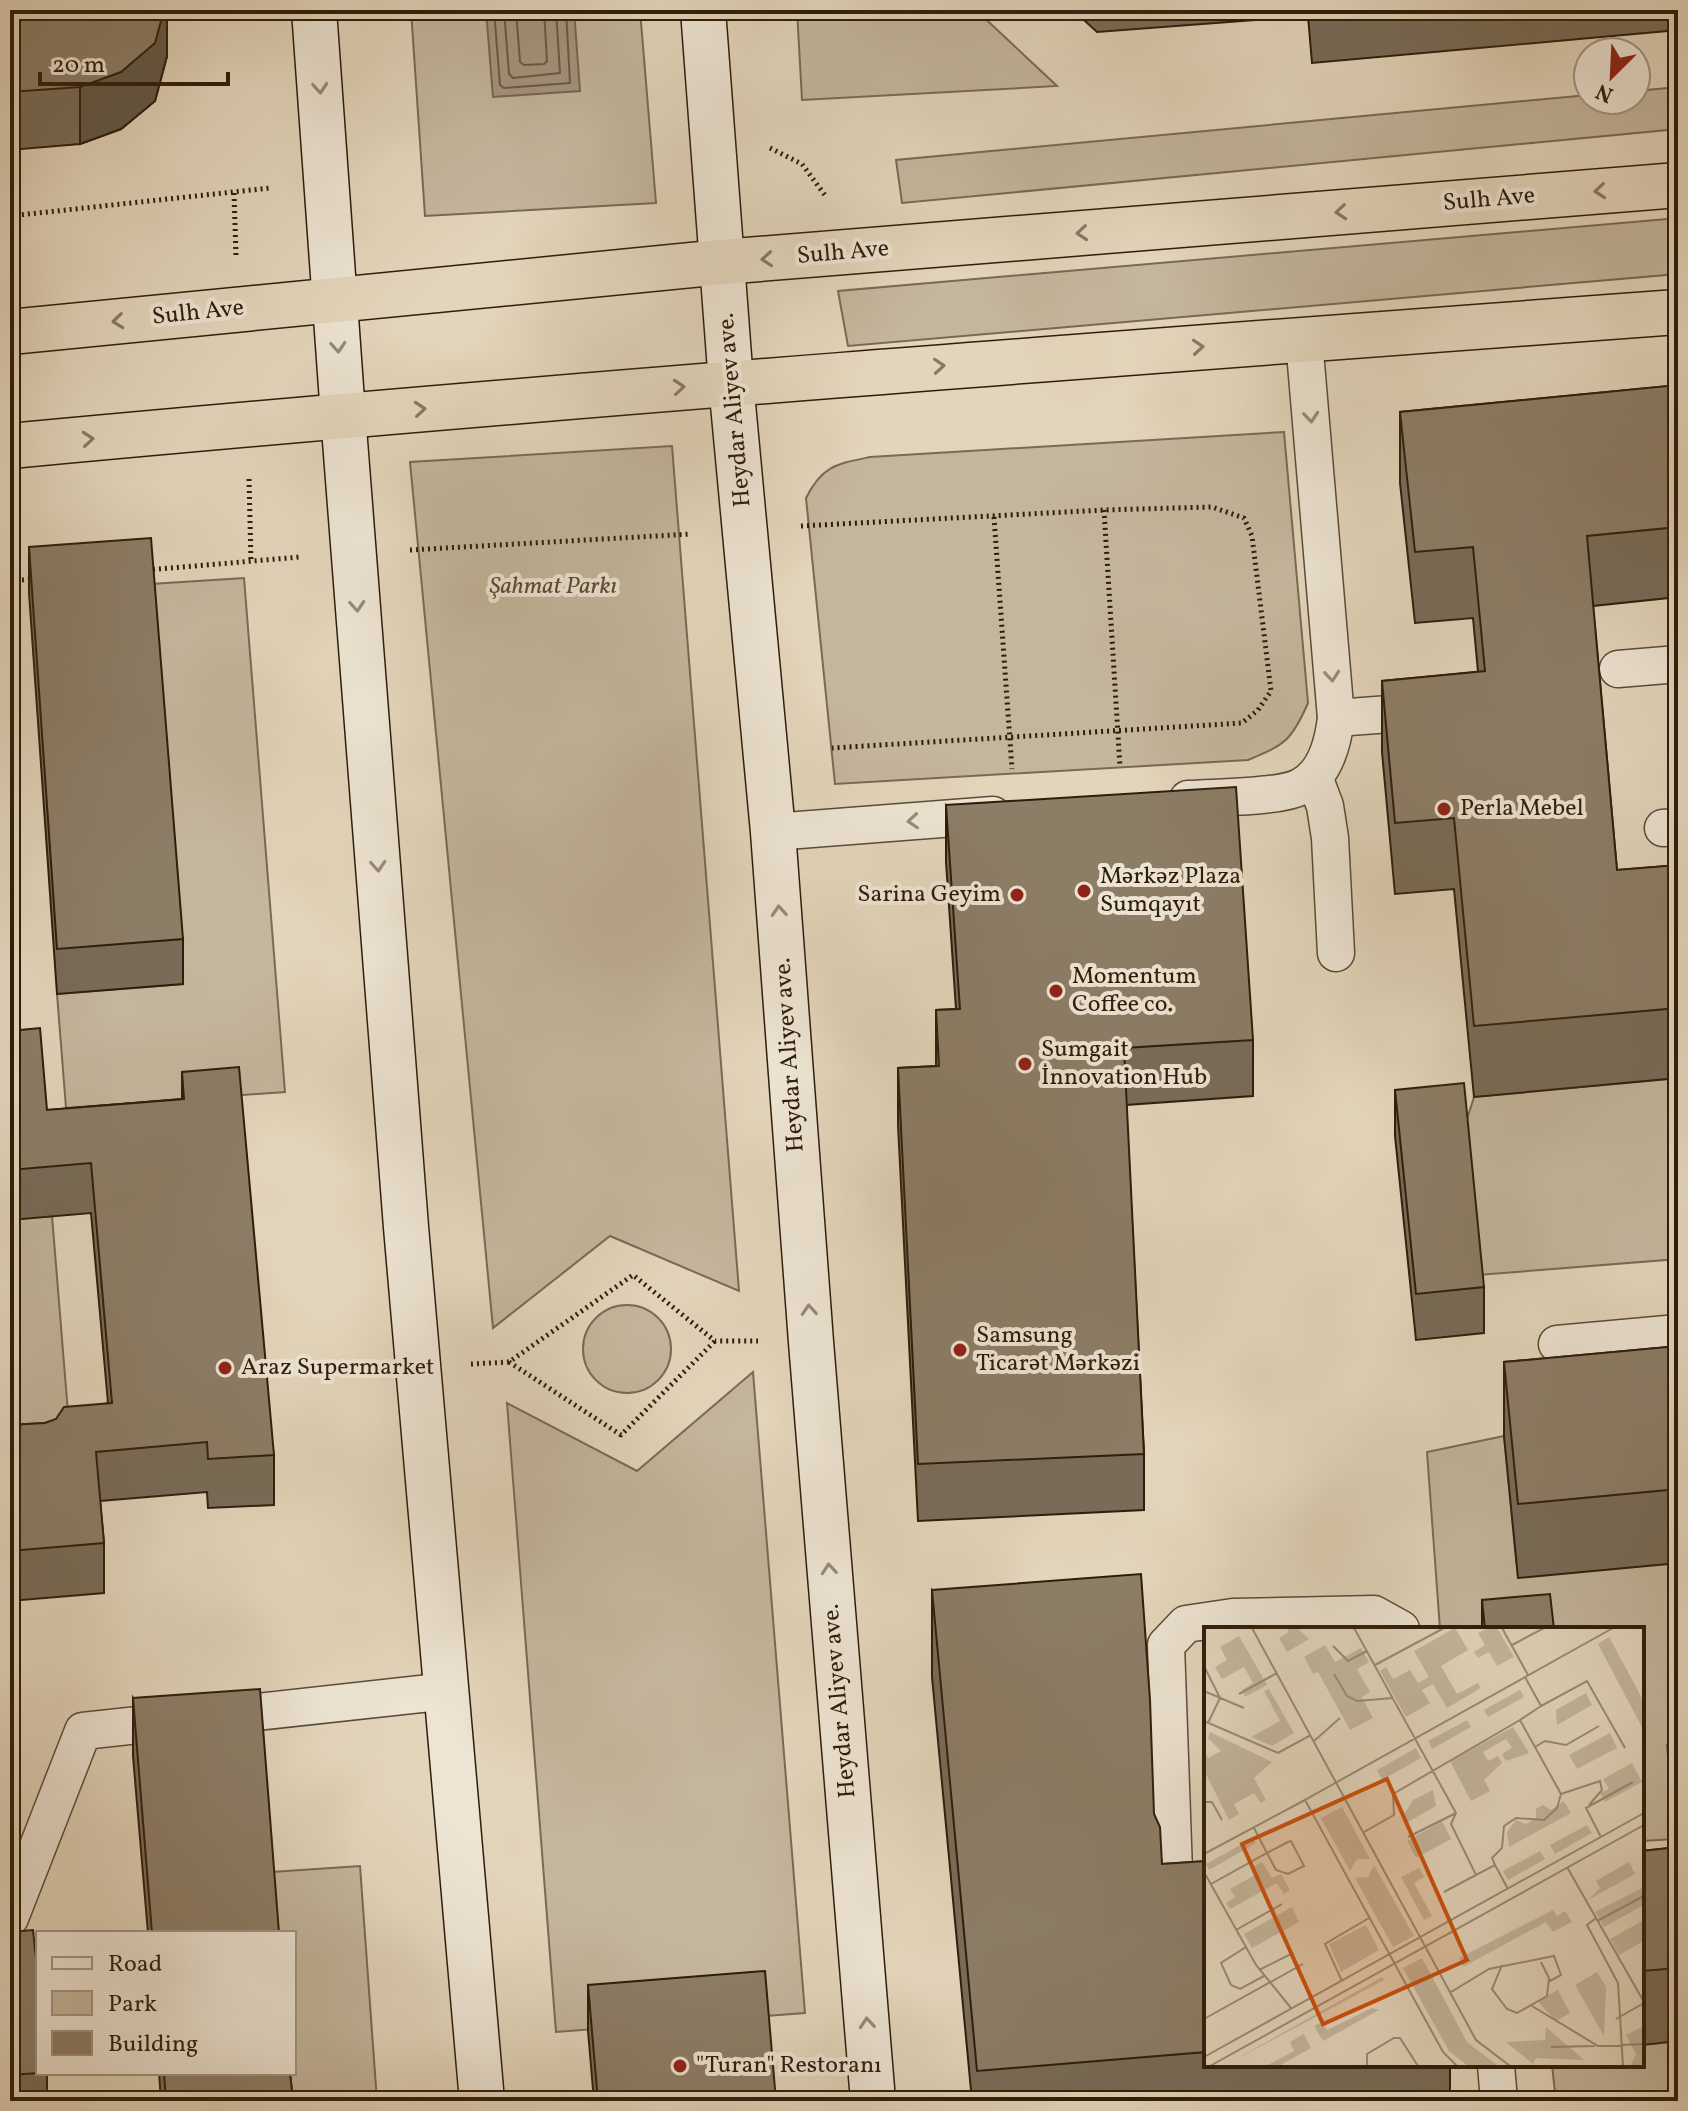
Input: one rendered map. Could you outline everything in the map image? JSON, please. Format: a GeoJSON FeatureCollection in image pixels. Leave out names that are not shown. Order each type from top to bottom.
{"type":"FeatureCollection","features":[{"type":"Feature","properties":{"kind":"highway","name":"Sulh Ave"},"geometry":{"type":"LineString","coordinates":[[10,332],[722,262],[1678,185]]}},
{"type":"Feature","properties":{"kind":"highway"},"geometry":{"type":"LineString","coordinates":[[10,446],[731,383],[1678,312]]}},
{"type":"Feature","properties":{"kind":"main road"},"geometry":{"type":"LineString","coordinates":[[314,10],[353,553],[482,2101]]}},
{"type":"Feature","properties":{"kind":"main road","name":"Heydar Aliyev ave."},"geometry":{"type":"LineString","coordinates":[[703,10],[731,383],[773,832],[873,2101]]}},
{"type":"Feature","properties":{"kind":"lane"},"geometry":{"type":"LineString","coordinates":[[1148,802],[1273,793],[1298,788],[1314,777],[1333,744],[1336,718],[1304,340]]}},
{"type":"Feature","properties":{"kind":"lane"},"geometry":{"type":"LineString","coordinates":[[1618,669],[1678,664]]}},
{"type":"Feature","properties":{"kind":"lane"},"geometry":{"type":"LineString","coordinates":[[1336,718],[1440,710]]}},
{"type":"Feature","properties":{"kind":"lane"},"geometry":{"type":"LineString","coordinates":[[1314,777],[1325,806],[1330,838],[1336,953]]}},
{"type":"Feature","properties":{"kind":"lane"},"geometry":{"type":"LineString","coordinates":[[773,832],[1023,812]]}},
{"type":"Feature","properties":{"kind":"lane"},"geometry":{"type":"LineString","coordinates":[[1557,1344],[1678,1333]]}},
{"type":"Feature","properties":{"kind":"lane"},"geometry":{"type":"LineString","coordinates":[[1204,1923],[1175,1900],[1166,1645],[1186,1624],[1233,1617],[1374,1614],[1397,1627]]}},
{"type":"Feature","properties":{"kind":"lane"},"geometry":{"type":"LineString","coordinates":[[10,1918],[83,1731],[448,1691]]}},
{"type":"Feature","properties":{"kind":"lane"},"geometry":{"type":"LineString","coordinates":[[1496,2067],[1499,2101]]}},
{"type":"Feature","properties":{"kind":"path"},"geometry":{"type":"LineString","coordinates":[[714,146],[772,148],[802,164],[828,200],[832,254]]}},
{"type":"Feature","properties":{"kind":"path"},"geometry":{"type":"LineString","coordinates":[[10,216],[234,193]]}},
{"type":"Feature","properties":{"kind":"path"},"geometry":{"type":"LineString","coordinates":[[247,424],[251,562]]}},
{"type":"Feature","properties":{"kind":"path"},"geometry":{"type":"LineString","coordinates":[[146,570],[353,553],[1104,510],[1212,507],[1244,518],[1252,536],[1271,691],[1258,710],[1242,723],[832,748]]}},
{"type":"Feature","properties":{"kind":"path"},"geometry":{"type":"LineString","coordinates":[[1104,510],[1120,767]]}},
{"type":"Feature","properties":{"kind":"path"},"geometry":{"type":"LineString","coordinates":[[994,517],[1012,774]]}},
{"type":"Feature","properties":{"kind":"path"},"geometry":{"type":"LineString","coordinates":[[10,581],[40,578]]}},
{"type":"Feature","properties":{"kind":"path"},"geometry":{"type":"LineString","coordinates":[[419,1367],[509,1362],[633,1275],[715,1341],[811,1342]]}},
{"type":"Feature","properties":{"kind":"path"},"geometry":{"type":"LineString","coordinates":[[509,1362],[621,1435],[715,1341]]}},
{"type":"Feature","properties":{"kind":"green space"},"geometry":{"type":"Polygon","coordinates":[[[411,10],[640,10],[656,203],[425,216],[411,10]]]}},
{"type":"Feature","properties":{"kind":"green space"},"geometry":{"type":"Polygon","coordinates":[[[797,10],[976,10],[1057,86],[802,100],[797,10]]]}},
{"type":"Feature","properties":{"kind":"green space"},"geometry":{"type":"Polygon","coordinates":[[[1678,87],[1678,129],[902,203],[896,160],[1572,97],[1572,116],[1652,116],[1652,89],[1678,87]]]}},
{"type":"Feature","properties":{"kind":"green space"},"geometry":{"type":"Polygon","coordinates":[[[1678,218],[1678,274],[848,346],[838,291],[1678,218]]]}},
{"type":"Feature","properties":{"kind":"green space"},"geometry":{"type":"Polygon","coordinates":[[[1284,432],[1308,703],[1286,740],[1248,760],[835,784],[806,498],[824,473],[839,465],[870,457],[1284,432]]]}},
{"type":"Feature","properties":{"kind":"green space","name":"Şahmat Parkı"},"geometry":{"type":"Polygon","coordinates":[[[672,446],[739,1291],[610,1236],[493,1328],[410,462],[672,446]]]}},
{"type":"Feature","properties":{"kind":"green space"},"geometry":{"type":"Polygon","coordinates":[[[244,578],[285,1092],[66,1108],[57,994],[183,984],[151,584],[244,578]]]}},
{"type":"Feature","properties":{"kind":"green space"},"geometry":{"type":"Polygon","coordinates":[[[1678,1078],[1678,1259],[1478,1275],[1464,1129],[1474,1097],[1678,1078]]]}},
{"type":"Feature","properties":{"kind":"green space"},"geometry":{"type":"Polygon","coordinates":[[[52,1216],[69,1425],[10,1430],[10,1220],[52,1216]]]}},
{"type":"Feature","properties":{"kind":"green space"},"geometry":{"type":"Polygon","coordinates":[[[627,1305],[652,1312],[664,1324],[671,1349],[664,1374],[652,1386],[627,1393],[602,1386],[590,1374],[583,1349],[590,1324],[602,1312],[627,1305]]]}},
{"type":"Feature","properties":{"kind":"green space"},"geometry":{"type":"Polygon","coordinates":[[[753,1372],[805,2013],[556,2032],[507,1403],[637,1471],[753,1372]]]}},
{"type":"Feature","properties":{"kind":"green space"},"geometry":{"type":"Polygon","coordinates":[[[1504,1436],[1518,1577],[1678,1563],[1678,1743],[1667,1745],[1675,1839],[1644,1841],[1644,1627],[1440,1627],[1427,1452],[1504,1436]]]}},
{"type":"Feature","properties":{"kind":"green space"},"geometry":{"type":"Polygon","coordinates":[[[360,1866],[377,2101],[289,2101],[287,2075],[296,2075],[296,1931],[276,1931],[272,1872],[360,1866]]]}},
{"type":"Feature","properties":{"kind":"green space"},"geometry":{"type":"Polygon","coordinates":[[[1678,2041],[1678,2101],[1556,2101],[1552,2067],[1644,2067],[1644,2045],[1678,2041]]]}},
{"type":"Feature","properties":{"kind":"water"},"geometry":{"type":"Polygon","coordinates":[[[486,10],[574,10],[580,91],[493,97],[486,10]]]}},
{"type":"Feature","properties":{"kind":"building"},"geometry":{"type":"Polygon","coordinates":[[[10,10],[164,10],[155,43],[121,72],[80,87],[10,92],[10,10]]]}},
{"type":"Feature","properties":{"kind":"building"},"geometry":{"type":"Polygon","coordinates":[[[1678,385],[1678,527],[1587,536],[1617,870],[1678,865],[1678,1008],[1474,1026],[1454,818],[1395,823],[1382,681],[1485,671],[1473,547],[1415,552],[1400,412],[1678,385]]]}},
{"type":"Feature","properties":{"kind":"building"},"geometry":{"type":"Polygon","coordinates":[[[151,538],[183,939],[57,949],[29,547],[151,538]]]}},
{"type":"Feature","properties":{"kind":"building"},"geometry":{"type":"Polygon","coordinates":[[[1236,787],[1253,1040],[1124,1048],[1144,1454],[918,1464],[898,1068],[939,1066],[936,1010],[960,1009],[946,805],[1236,787]]]}},
{"type":"Feature","properties":{"kind":"building"},"geometry":{"type":"Polygon","coordinates":[[[40,1028],[47,1110],[184,1099],[182,1072],[239,1067],[274,1455],[208,1459],[207,1442],[96,1452],[104,1543],[10,1551],[10,1425],[45,1423],[56,1419],[64,1407],[112,1403],[91,1163],[10,1170],[10,1031],[40,1028]]]}},
{"type":"Feature","properties":{"kind":"building"},"geometry":{"type":"Polygon","coordinates":[[[1464,1083],[1484,1287],[1416,1294],[1395,1090],[1464,1083]]]}},
{"type":"Feature","properties":{"kind":"building"},"geometry":{"type":"Polygon","coordinates":[[[1678,1346],[1678,1489],[1518,1504],[1504,1362],[1678,1346]]]}},
{"type":"Feature","properties":{"kind":"building"},"geometry":{"type":"Polygon","coordinates":[[[1141,1574],[1154,1814],[1160,1827],[1162,1864],[1204,1861],[1204,2052],[977,2071],[932,1590],[1141,1574]]]}},
{"type":"Feature","properties":{"kind":"building"},"geometry":{"type":"Polygon","coordinates":[[[1550,1594],[1554,1627],[1485,1627],[1482,1600],[1550,1594]]]}},
{"type":"Feature","properties":{"kind":"building"},"geometry":{"type":"Polygon","coordinates":[[[260,1689],[279,1931],[152,1931],[133,1698],[260,1689]]]}},
{"type":"Feature","properties":{"kind":"building"},"geometry":{"type":"Polygon","coordinates":[[[1678,1847],[1678,1968],[1644,1971],[1644,1851],[1678,1847]]]}},
{"type":"Feature","properties":{"kind":"building"},"geometry":{"type":"Polygon","coordinates":[[[33,1930],[36,2073],[10,2075],[10,1932],[33,1930]]]}},
{"type":"Feature","properties":{"kind":"building","name":"\"Turan\" Restoranı"},"geometry":{"type":"Polygon","coordinates":[[[765,1971],[776,2101],[598,2101],[588,1985],[765,1971]]]}},
{"type":"Feature","properties":{"kind":"building"},"geometry":{"type":"Polygon","coordinates":[[[164,2075],[290,2075],[293,2101],[166,2101],[164,2075]]]}},
{"type":"Feature","properties":{"kind":"place","name":"Perla Mebel"},"geometry":{"type":"Point","coordinates":[1444,809]}},
{"type":"Feature","properties":{"kind":"place","name":"Mərkəz Plaza Sumqayıt"},"geometry":{"type":"Point","coordinates":[1084,891]}},
{"type":"Feature","properties":{"kind":"place","name":"Sarina Geyim"},"geometry":{"type":"Point","coordinates":[1017,895]}},
{"type":"Feature","properties":{"kind":"place","name":"Momentum Coffee co."},"geometry":{"type":"Point","coordinates":[1056,991]}},
{"type":"Feature","properties":{"kind":"place","name":"Sumgait İnnovation Hub"},"geometry":{"type":"Point","coordinates":[1025,1064]}},
{"type":"Feature","properties":{"kind":"place","name":"Samsung Ticarət Mərkəzi"},"geometry":{"type":"Point","coordinates":[960,1350]}},
{"type":"Feature","properties":{"kind":"place","name":"Araz Supermarket"},"geometry":{"type":"Point","coordinates":[225,1368]}},
{"type":"Feature","properties":{"kind":"place","name":"\"Turan\" Restoranı"},"geometry":{"type":"Point","coordinates":[680,2066]}}]}
